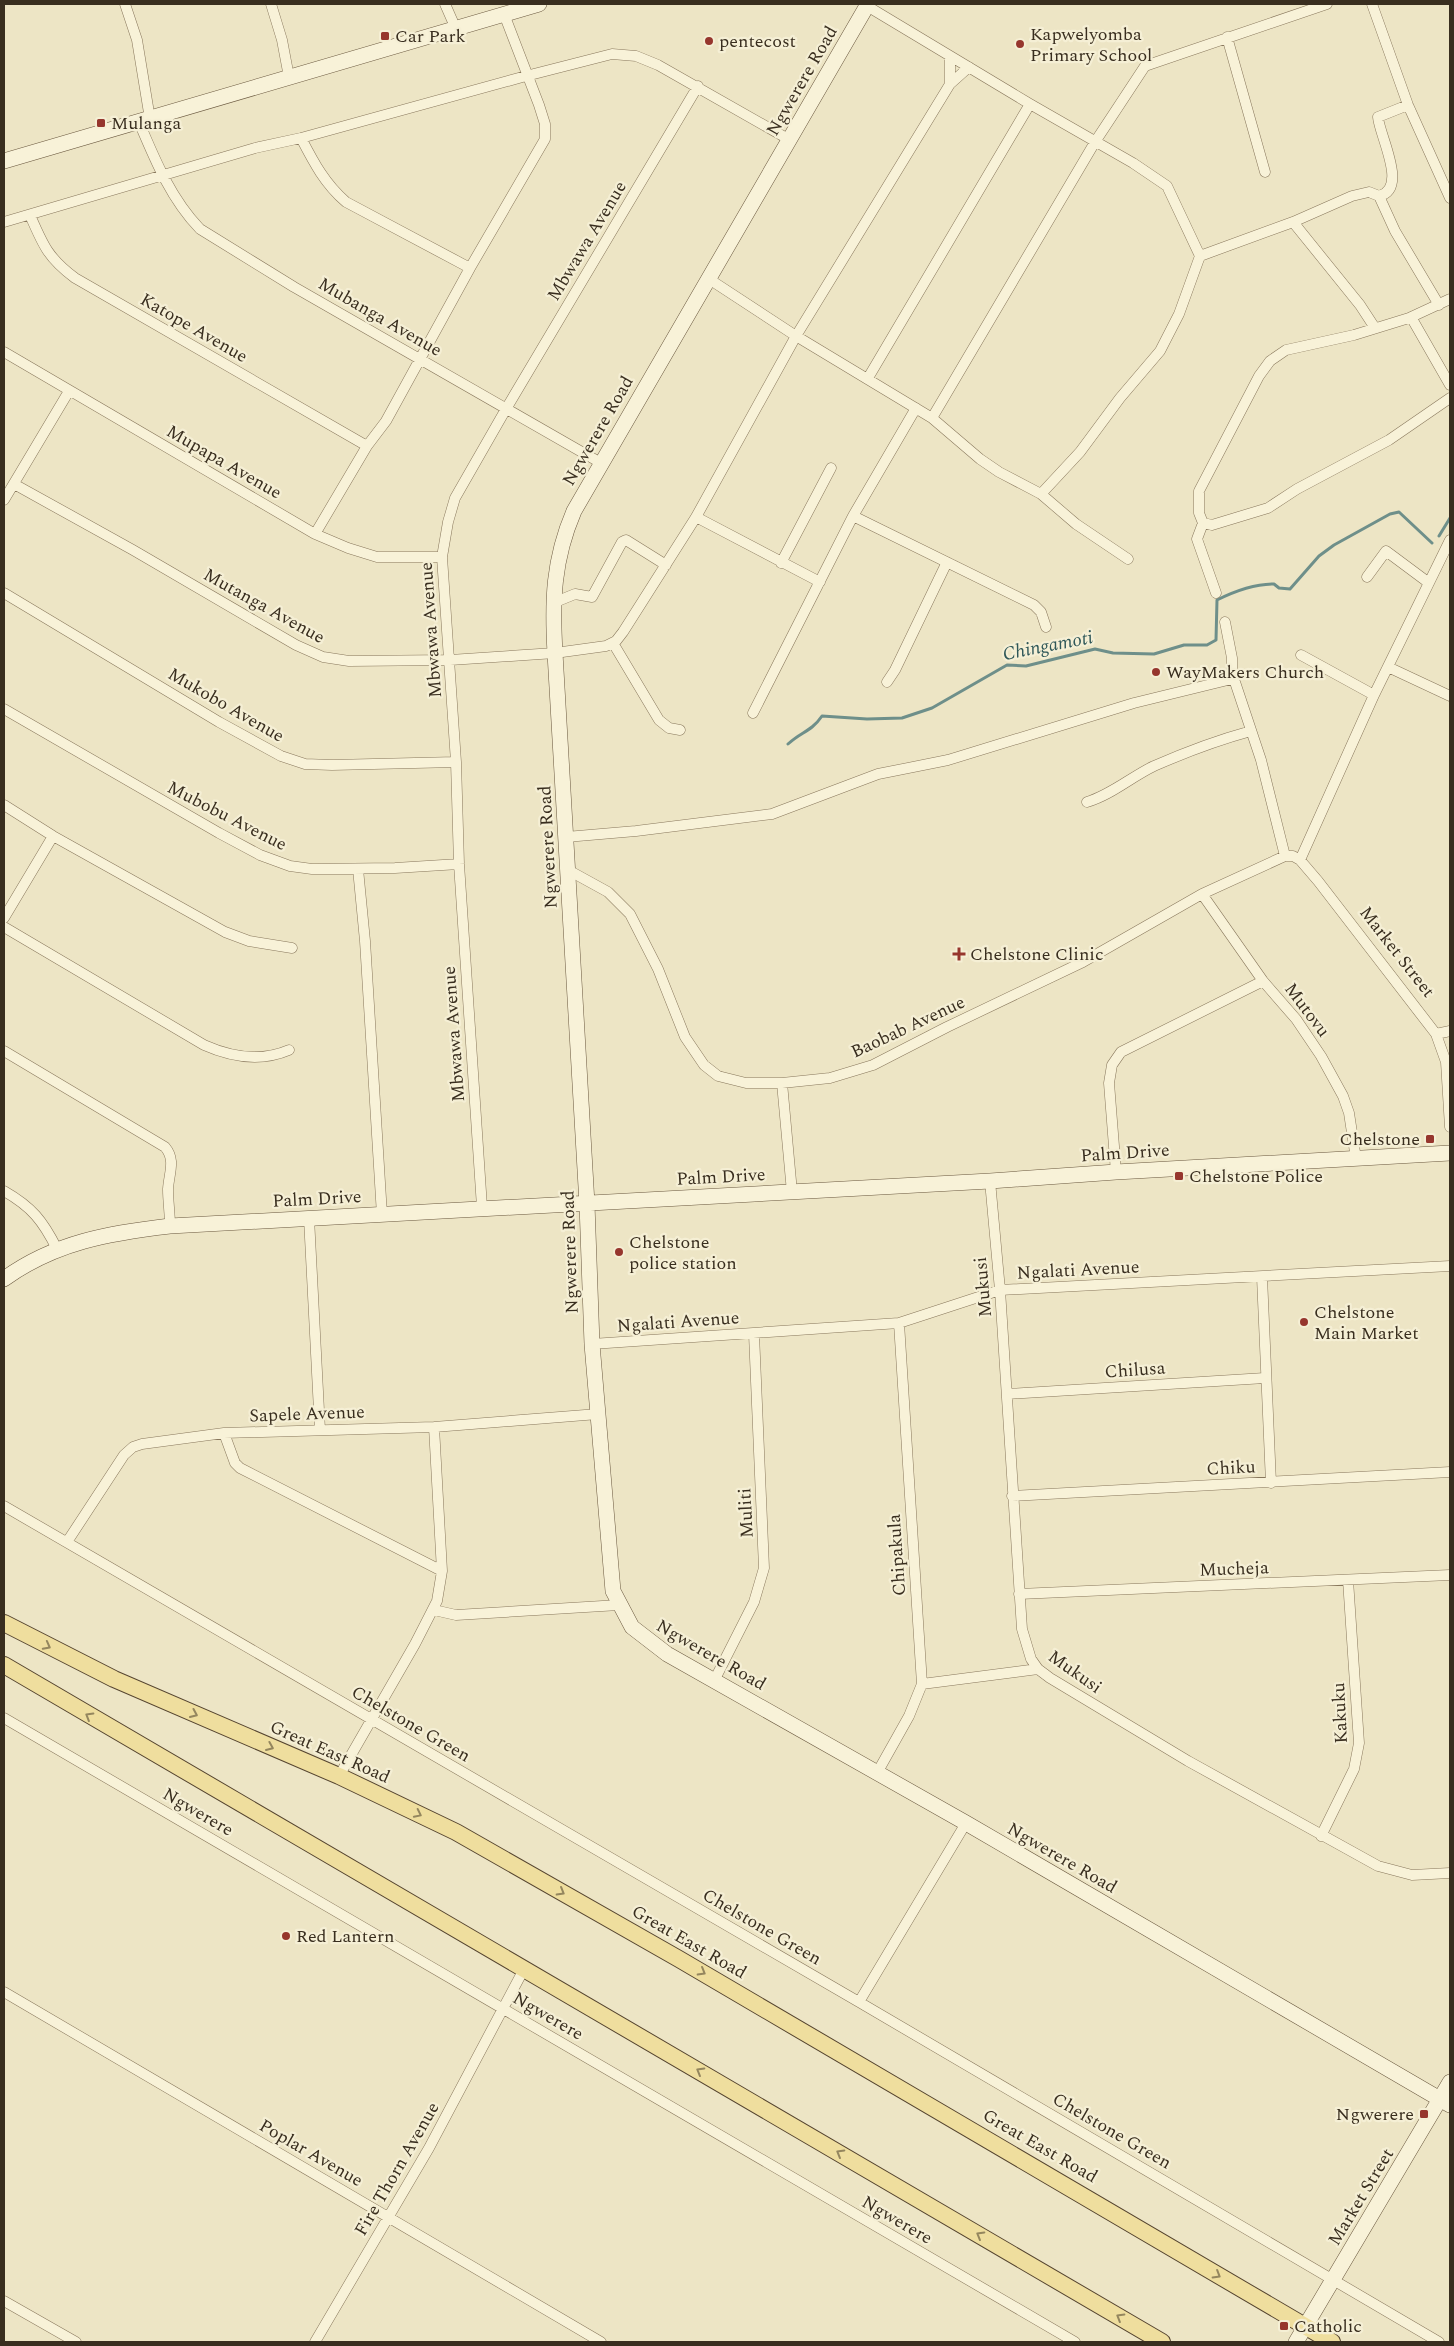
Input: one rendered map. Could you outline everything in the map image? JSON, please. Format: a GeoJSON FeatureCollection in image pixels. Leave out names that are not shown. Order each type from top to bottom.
{"type":"FeatureCollection","features":[{"type":"Feature","properties":{"kind":"main road","name":"Great East Road"},"geometry":{"type":"LineString","coordinates":[[4,1623],[114,1679],[339,1776],[456,1832],[679,1959],[1332,2342]]}},
{"type":"Feature","properties":{"kind":"main road"},"geometry":{"type":"LineString","coordinates":[[4,1665],[1162,2342]]}},
{"type":"Feature","properties":{"kind":"street","name":"Mubanga Avenue"},"geometry":{"type":"LineString","coordinates":[[125,4],[137,40],[145,121],[163,176],[188,216],[216,241],[602,463]]}},
{"type":"Feature","properties":{"kind":"street"},"geometry":{"type":"LineString","coordinates":[[271,4],[282,40],[289,77]]}},
{"type":"Feature","properties":{"kind":"street"},"geometry":{"type":"LineString","coordinates":[[445,4],[456,29]]}},
{"type":"Feature","properties":{"kind":"street"},"geometry":{"type":"LineString","coordinates":[[4,161],[539,4]]}},
{"type":"Feature","properties":{"kind":"street"},"geometry":{"type":"LineString","coordinates":[[932,418],[1095,142],[1145,66],[1327,4]]}},
{"type":"Feature","properties":{"kind":"street"},"geometry":{"type":"LineString","coordinates":[[1372,4],[1408,105],[1450,198]]}},
{"type":"Feature","properties":{"kind":"street"},"geometry":{"type":"LineString","coordinates":[[867,5],[1167,186],[1200,256],[1179,314],[1160,351],[1120,398],[1080,452],[1041,494]]}},
{"type":"Feature","properties":{"kind":"street","name":"Ngwerere Road"},"geometry":{"type":"LineString","coordinates":[[867,5],[574,511],[564,535],[556,566],[552,603],[587,1204],[592,1344],[613,1591],[632,1627],[643,1638],[667,1654],[966,1823],[1445,2102]]}},
{"type":"Feature","properties":{"kind":"street"},"geometry":{"type":"LineString","coordinates":[[315,534],[367,446],[386,421],[470,268],[545,139],[545,124],[504,14]]}},
{"type":"Feature","properties":{"kind":"street"},"geometry":{"type":"LineString","coordinates":[[1227,37],[1265,172]]}},
{"type":"Feature","properties":{"kind":"street"},"geometry":{"type":"LineString","coordinates":[[4,222],[255,148],[301,138],[612,54],[636,56],[658,65],[698,86],[790,140]]}},
{"type":"Feature","properties":{"kind":"street"},"geometry":{"type":"LineString","coordinates":[[950,56],[950,84]]}},
{"type":"Feature","properties":{"kind":"street"},"geometry":{"type":"LineString","coordinates":[[680,730],[669,728],[659,720],[613,643],[623,632],[696,517],[796,336],[950,84],[969,67]]}},
{"type":"Feature","properties":{"kind":"street","name":"Mbwawa Avenue"},"geometry":{"type":"LineString","coordinates":[[482,1207],[459,864],[456,762],[442,557],[448,522],[455,498],[506,409],[698,86]]}},
{"type":"Feature","properties":{"kind":"street"},"geometry":{"type":"LineString","coordinates":[[868,378],[1030,104]]}},
{"type":"Feature","properties":{"kind":"street"},"geometry":{"type":"LineString","coordinates":[[1200,256],[1293,222],[1352,196],[1369,192],[1380,196],[1385,195],[1389,190],[1393,177],[1378,117],[1408,105]]}},
{"type":"Feature","properties":{"kind":"street"},"geometry":{"type":"LineString","coordinates":[[301,138],[321,175],[332,190],[346,202],[470,268]]}},
{"type":"Feature","properties":{"kind":"street"},"geometry":{"type":"LineString","coordinates":[[1380,196],[1395,231],[1440,305]]}},
{"type":"Feature","properties":{"kind":"street","name":"Katope Avenue"},"geometry":{"type":"LineString","coordinates":[[30,215],[45,250],[57,265],[75,278],[367,446]]}},
{"type":"Feature","properties":{"kind":"street"},"geometry":{"type":"LineString","coordinates":[[1293,222],[1360,305],[1375,328]]}},
{"type":"Feature","properties":{"kind":"street"},"geometry":{"type":"LineString","coordinates":[[709,279],[796,336],[932,418],[980,459],[999,472],[1041,494],[1076,524],[1128,559]]}},
{"type":"Feature","properties":{"kind":"street"},"geometry":{"type":"LineString","coordinates":[[1216,593],[1197,539],[1203,523],[1199,513],[1199,491],[1259,376],[1270,361],[1286,350],[1375,328],[1411,317],[1450,300]]}},
{"type":"Feature","properties":{"kind":"street"},"geometry":{"type":"LineString","coordinates":[[1411,317],[1450,385]]}},
{"type":"Feature","properties":{"kind":"street","name":"Mupapa Avenue"},"geometry":{"type":"LineString","coordinates":[[4,352],[315,534],[348,548],[378,556],[442,557]]}},
{"type":"Feature","properties":{"kind":"street"},"geometry":{"type":"LineString","coordinates":[[4,500],[69,390]]}},
{"type":"Feature","properties":{"kind":"street"},"geometry":{"type":"LineString","coordinates":[[1203,523],[1212,525],[1268,508],[1297,488],[1355,460],[1389,440],[1450,398]]}},
{"type":"Feature","properties":{"kind":"street"},"geometry":{"type":"LineString","coordinates":[[753,713],[853,516],[916,408]]}},
{"type":"Feature","properties":{"kind":"street"},"geometry":{"type":"LineString","coordinates":[[781,562],[831,468]]}},
{"type":"Feature","properties":{"kind":"street","name":"Mutanga Avenue"},"geometry":{"type":"LineString","coordinates":[[14,484],[133,550],[296,645],[323,657],[350,661],[450,660],[555,653],[606,646],[613,643]]}},
{"type":"Feature","properties":{"kind":"street"},"geometry":{"type":"LineString","coordinates":[[853,516],[1034,605],[1041,612],[1046,627]]}},
{"type":"Feature","properties":{"kind":"street"},"geometry":{"type":"LineString","coordinates":[[696,517],[820,582]]}},
{"type":"Feature","properties":{"kind":"street"},"geometry":{"type":"LineString","coordinates":[[552,603],[576,594],[592,597],[622,542],[626,540],[666,565]]}},
{"type":"Feature","properties":{"kind":"street"},"geometry":{"type":"LineString","coordinates":[[1225,622],[1232,658],[1232,679],[1235,682],[1251,731],[1284,856],[1293,856],[1300,860],[1374,695],[1450,540]]}},
{"type":"Feature","properties":{"kind":"street"},"geometry":{"type":"LineString","coordinates":[[1366,577],[1386,551],[1429,582]]}},
{"type":"Feature","properties":{"kind":"street"},"geometry":{"type":"LineString","coordinates":[[887,682],[895,670],[947,562]]}},
{"type":"Feature","properties":{"kind":"street","name":"Mukobo Avenue"},"geometry":{"type":"LineString","coordinates":[[4,593],[219,722],[281,756],[305,764],[332,765],[456,762]]}},
{"type":"Feature","properties":{"kind":"street"},"geometry":{"type":"LineString","coordinates":[[1301,655],[1374,695]]}},
{"type":"Feature","properties":{"kind":"street"},"geometry":{"type":"LineString","coordinates":[[1388,667],[1450,696]]}},
{"type":"Feature","properties":{"kind":"street"},"geometry":{"type":"LineString","coordinates":[[566,837],[644,830],[785,811],[878,774],[948,760],[1134,703],[1232,679]]}},
{"type":"Feature","properties":{"kind":"street","name":"Mubobu Avenue"},"geometry":{"type":"LineString","coordinates":[[4,709],[186,815],[260,854],[290,866],[312,870],[459,864]]}},
{"type":"Feature","properties":{"kind":"street"},"geometry":{"type":"LineString","coordinates":[[1087,802],[1119,787],[1154,767],[1205,744],[1251,731]]}},
{"type":"Feature","properties":{"kind":"street"},"geometry":{"type":"LineString","coordinates":[[4,805],[53,836],[225,932],[249,941],[292,948]]}},
{"type":"Feature","properties":{"kind":"street"},"geometry":{"type":"LineString","coordinates":[[4,918],[53,836]]}},
{"type":"Feature","properties":{"kind":"street","name":"Baobab Avenue"},"geometry":{"type":"LineString","coordinates":[[568,870],[608,892],[630,914],[658,969],[685,1037],[704,1065],[718,1076],[730,1080],[746,1083],[782,1083],[830,1078],[873,1065],[947,1027],[1083,962],[1202,894],[1284,856]]}},
{"type":"Feature","properties":{"kind":"street","name":"Market Street"},"geometry":{"type":"LineString","coordinates":[[1300,860],[1436,1034],[1446,1062],[1450,1127]]}},
{"type":"Feature","properties":{"kind":"street"},"geometry":{"type":"LineString","coordinates":[[358,869],[366,941],[382,1215]]}},
{"type":"Feature","properties":{"kind":"street","name":"Mutovu"},"geometry":{"type":"LineString","coordinates":[[1202,894],[1263,981],[1296,1019],[1343,1096],[1351,1121],[1356,1159]]}},
{"type":"Feature","properties":{"kind":"street"},"geometry":{"type":"LineString","coordinates":[[4,928],[187,1036],[220,1052],[257,1057],[278,1055],[289,1050]]}},
{"type":"Feature","properties":{"kind":"street"},"geometry":{"type":"LineString","coordinates":[[1116,1172],[1109,1083],[1112,1065],[1121,1052],[1263,981]]}},
{"type":"Feature","properties":{"kind":"street"},"geometry":{"type":"LineString","coordinates":[[1436,1034],[1450,1031]]}},
{"type":"Feature","properties":{"kind":"street"},"geometry":{"type":"LineString","coordinates":[[4,1052],[165,1147],[171,1154],[172,1163],[168,1191],[170,1226]]}},
{"type":"Feature","properties":{"kind":"street"},"geometry":{"type":"LineString","coordinates":[[782,1083],[792,1192]]}},
{"type":"Feature","properties":{"kind":"street","name":"Palm Drive"},"geometry":{"type":"LineString","coordinates":[[4,1279],[56,1250],[104,1234],[170,1226],[382,1215],[482,1207],[587,1204],[990,1181],[1450,1152]]}},
{"type":"Feature","properties":{"kind":"street","name":"Mukusi"},"geometry":{"type":"LineString","coordinates":[[990,1181],[1000,1290],[1022,1629],[1031,1659],[1038,1669],[1088,1702],[1321,1836],[1378,1866],[1412,1875],[1450,1873]]}},
{"type":"Feature","properties":{"kind":"street"},"geometry":{"type":"LineString","coordinates":[[4,1191],[40,1218],[56,1250]]}},
{"type":"Feature","properties":{"kind":"street"},"geometry":{"type":"LineString","coordinates":[[309,1218],[320,1430]]}},
{"type":"Feature","properties":{"kind":"street","name":"Ngalati Avenue"},"geometry":{"type":"LineString","coordinates":[[592,1344],[899,1324],[1000,1290],[1450,1266]]}},
{"type":"Feature","properties":{"kind":"street"},"geometry":{"type":"LineString","coordinates":[[1262,1277],[1271,1483]]}},
{"type":"Feature","properties":{"kind":"street","name":"Chipakula"},"geometry":{"type":"LineString","coordinates":[[877,1773],[909,1716],[922,1684],[899,1324]]}},
{"type":"Feature","properties":{"kind":"street","name":"Muliti"},"geometry":{"type":"LineString","coordinates":[[715,1680],[754,1602],[764,1568],[754,1334]]}},
{"type":"Feature","properties":{"kind":"street","name":"Chilusa"},"geometry":{"type":"LineString","coordinates":[[1007,1394],[1266,1378]]}},
{"type":"Feature","properties":{"kind":"street","name":"Sapele Avenue"},"geometry":{"type":"LineString","coordinates":[[67,1542],[128,1450],[142,1444],[224,1433],[434,1426],[598,1414]]}},
{"type":"Feature","properties":{"kind":"street"},"geometry":{"type":"LineString","coordinates":[[339,1776],[438,1602],[442,1570],[434,1426]]}},
{"type":"Feature","properties":{"kind":"street"},"geometry":{"type":"LineString","coordinates":[[224,1433],[235,1463],[240,1468],[442,1570]]}},
{"type":"Feature","properties":{"kind":"street","name":"Chiku"},"geometry":{"type":"LineString","coordinates":[[1012,1496],[1450,1472]]}},
{"type":"Feature","properties":{"kind":"street","name":"Chelstone Green"},"geometry":{"type":"LineString","coordinates":[[4,1506],[859,2002],[1440,2342]]}},
{"type":"Feature","properties":{"kind":"street","name":"Mucheja"},"geometry":{"type":"LineString","coordinates":[[1019,1594],[1450,1575]]}},
{"type":"Feature","properties":{"kind":"street","name":"Kakuku"},"geometry":{"type":"LineString","coordinates":[[1321,1836],[1354,1769],[1359,1744],[1348,1580]]}},
{"type":"Feature","properties":{"kind":"street"},"geometry":{"type":"LineString","coordinates":[[434,1610],[456,1615],[619,1605]]}},
{"type":"Feature","properties":{"kind":"street"},"geometry":{"type":"LineString","coordinates":[[922,1684],[1038,1669]]}},
{"type":"Feature","properties":{"kind":"street","name":"Ngwerere"},"geometry":{"type":"LineString","coordinates":[[4,1718],[1075,2342]]}},
{"type":"Feature","properties":{"kind":"street"},"geometry":{"type":"LineString","coordinates":[[859,2002],[966,1823]]}},
{"type":"Feature","properties":{"kind":"street","name":"Fire Thorn Avenue"},"geometry":{"type":"LineString","coordinates":[[315,2342],[429,2148],[524,1968]]}},
{"type":"Feature","properties":{"kind":"street","name":"Poplar Avenue"},"geometry":{"type":"LineString","coordinates":[[4,1992],[601,2342]]}},
{"type":"Feature","properties":{"kind":"street","name":"Market Street"},"geometry":{"type":"LineString","coordinates":[[1296,2342],[1445,2102],[1450,2082]]}},
{"type":"Feature","properties":{"kind":"street"},"geometry":{"type":"LineString","coordinates":[[4,2301],[76,2342]]}},
{"type":"Feature","properties":{"kind":"waterway","name":"Chingamoti"},"geometry":{"type":"LineString","coordinates":[[788,744],[814,725],[822,716],[867,719],[902,718],[932,708],[1007,665],[1026,666],[1095,649],[1113,653],[1154,654],[1184,645],[1207,645],[1216,640],[1217,600],[1259,585],[1274,584],[1279,588],[1290,589],[1319,556],[1334,545],[1390,514],[1399,512],[1432,543]]}},
{"type":"Feature","properties":{"kind":"waterway","name":"Chingamoti"},"geometry":{"type":"LineString","coordinates":[[1439,536],[1450,518]]}},
{"type":"Feature","properties":{"kind":"place","name":"Car Park"},"geometry":{"type":"Point","coordinates":[385,36]}},
{"type":"Feature","properties":{"kind":"place","name":"pentecost"},"geometry":{"type":"Point","coordinates":[709,41]}},
{"type":"Feature","properties":{"kind":"place","name":"Kapwelyomba Primary School"},"geometry":{"type":"Point","coordinates":[1020,44]}},
{"type":"Feature","properties":{"kind":"place","name":"Mulanga"},"geometry":{"type":"Point","coordinates":[101,123]}},
{"type":"Feature","properties":{"kind":"place","name":"WayMakers Church"},"geometry":{"type":"Point","coordinates":[1156,672]}},
{"type":"Feature","properties":{"kind":"place","name":"Chelstone Clinic"},"geometry":{"type":"Point","coordinates":[959,954]}},
{"type":"Feature","properties":{"kind":"place","name":"Chelstone"},"geometry":{"type":"Point","coordinates":[1430,1139]}},
{"type":"Feature","properties":{"kind":"place","name":"Chelstone Police"},"geometry":{"type":"Point","coordinates":[1179,1176]}},
{"type":"Feature","properties":{"kind":"place","name":"Chelstone police station"},"geometry":{"type":"Point","coordinates":[619,1252]}},
{"type":"Feature","properties":{"kind":"place","name":"Chelstone Main Market"},"geometry":{"type":"Point","coordinates":[1304,1322]}},
{"type":"Feature","properties":{"kind":"place","name":"Red Lantern"},"geometry":{"type":"Point","coordinates":[286,1936]}},
{"type":"Feature","properties":{"kind":"place","name":"Ngwerere"},"geometry":{"type":"Point","coordinates":[1424,2114]}},
{"type":"Feature","properties":{"kind":"place","name":"Catholic"},"geometry":{"type":"Point","coordinates":[1284,2326]}}]}
